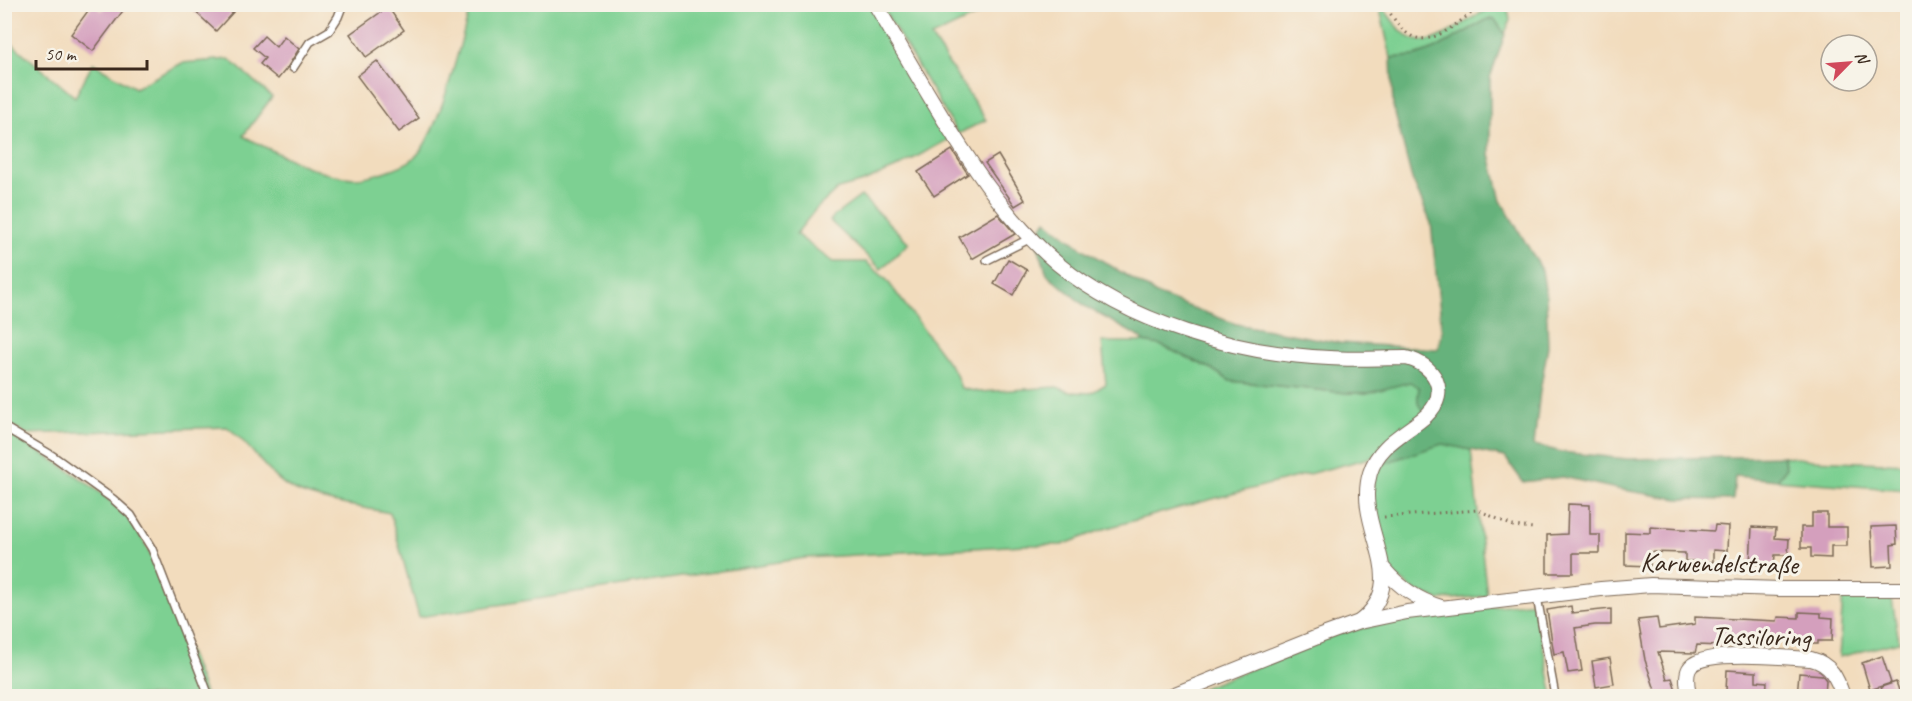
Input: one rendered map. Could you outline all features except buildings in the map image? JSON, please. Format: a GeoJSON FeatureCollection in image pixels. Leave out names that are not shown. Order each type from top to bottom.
{"type":"FeatureCollection","features":[{"type":"Feature","properties":{"kind":"street"},"geometry":{"type":"LineString","coordinates":[[875,4],[968,158],[1031,238],[1057,263],[1093,289],[1121,305],[1200,335],[1266,351],[1295,355],[1330,358],[1406,358],[1426,365],[1436,377],[1438,392],[1427,415],[1393,440],[1375,461],[1368,486],[1367,504],[1384,569],[1384,582],[1380,597],[1368,615],[1359,622]]}},
{"type":"Feature","properties":{"kind":"street"},"geometry":{"type":"LineString","coordinates":[[1384,569],[1391,578],[1417,597],[1443,607]]}},
{"type":"Feature","properties":{"kind":"street","name":"Karwendelstraße"},"geometry":{"type":"LineString","coordinates":[[1170,696],[1359,622],[1407,612],[1652,585],[1781,590],[1908,589]]}},
{"type":"Feature","properties":{"kind":"street","name":"Tassiloring"},"geometry":{"type":"LineString","coordinates":[[1689,696],[1687,677],[1689,668],[1695,662],[1722,656],[1811,659],[1822,662],[1834,675],[1843,696]]}},
{"type":"Feature","properties":{"kind":"lane"},"geometry":{"type":"LineString","coordinates":[[293,68],[310,42],[329,31],[343,4]]}},
{"type":"Feature","properties":{"kind":"lane"},"geometry":{"type":"LineString","coordinates":[[987,260],[1031,238]]}},
{"type":"Feature","properties":{"kind":"lane"},"geometry":{"type":"LineString","coordinates":[[4,427],[53,456],[113,499],[131,515],[152,549],[209,696]]}},
{"type":"Feature","properties":{"kind":"lane"},"geometry":{"type":"LineString","coordinates":[[1534,598],[1555,696]]}},
{"type":"Feature","properties":{"kind":"path"},"geometry":{"type":"LineString","coordinates":[[1384,4],[1409,35],[1427,38],[1437,36],[1488,4]]}},
{"type":"Feature","properties":{"kind":"path"},"geometry":{"type":"LineString","coordinates":[[1371,522],[1389,515],[1478,510],[1513,526],[1534,528]]}},
{"type":"Feature","properties":{"kind":"green space"},"geometry":{"type":"Polygon","coordinates":[[[471,5],[870,5],[951,138],[898,167],[863,182],[838,189],[815,210],[796,234],[833,262],[866,262],[886,279],[955,372],[961,388],[979,392],[1057,387],[1070,392],[1091,393],[1106,384],[1102,342],[1143,342],[1160,345],[1210,368],[1230,381],[1347,393],[1369,393],[1410,381],[1419,388],[1425,412],[1373,457],[1107,528],[1062,545],[1024,545],[805,558],[419,617],[390,513],[322,500],[287,486],[278,480],[243,441],[227,427],[26,434],[5,422],[4,37],[75,97],[93,63],[135,88],[182,63],[229,59],[272,97],[243,136],[311,168],[340,176],[360,178],[402,165],[414,158],[423,147],[432,130],[448,86],[471,5]]]}},
{"type":"Feature","properties":{"kind":"green space"},"geometry":{"type":"Polygon","coordinates":[[[881,5],[999,5],[931,37],[986,120],[958,134],[881,5]]]}},
{"type":"Feature","properties":{"kind":"green space"},"geometry":{"type":"Polygon","coordinates":[[[1379,5],[1401,31],[1417,40],[1429,40],[1442,36],[1494,7],[1507,5],[1510,20],[1505,34],[1495,20],[1488,19],[1435,49],[1415,56],[1391,58],[1379,5]]]}},
{"type":"Feature","properties":{"kind":"green space"},"geometry":{"type":"Polygon","coordinates":[[[1488,19],[1495,20],[1505,34],[1490,78],[1490,154],[1501,201],[1542,270],[1546,296],[1548,346],[1534,445],[1562,452],[1627,459],[1783,456],[1786,468],[1777,480],[1735,476],[1733,500],[1678,499],[1563,477],[1523,482],[1505,457],[1442,444],[1385,463],[1393,447],[1425,412],[1418,402],[1419,388],[1410,382],[1369,393],[1347,393],[1230,381],[1210,368],[1160,345],[1143,342],[1141,338],[1086,307],[1047,274],[1035,237],[1046,220],[1080,247],[1158,295],[1236,324],[1340,343],[1438,349],[1442,332],[1431,223],[1412,179],[1393,106],[1391,58],[1415,56],[1435,49],[1488,19]]]}},
{"type":"Feature","properties":{"kind":"green space"},"geometry":{"type":"Polygon","coordinates":[[[861,196],[909,243],[881,269],[830,221],[861,196]]]}},
{"type":"Feature","properties":{"kind":"green space"},"geometry":{"type":"Polygon","coordinates":[[[4,432],[51,459],[97,490],[124,514],[140,534],[152,557],[206,696],[5,696],[4,432]]]}},
{"type":"Feature","properties":{"kind":"green space"},"geometry":{"type":"Polygon","coordinates":[[[1442,443],[1471,450],[1487,596],[1440,600],[1415,591],[1392,573],[1382,552],[1372,508],[1374,474],[1393,447],[1386,462],[1442,443]]]}},
{"type":"Feature","properties":{"kind":"green space"},"geometry":{"type":"Polygon","coordinates":[[[1783,456],[1813,460],[1907,464],[1907,490],[1777,480],[1786,468],[1783,456]]]}},
{"type":"Feature","properties":{"kind":"green space"},"geometry":{"type":"Polygon","coordinates":[[[1891,593],[1899,642],[1839,657],[1843,594],[1891,593]]]}},
{"type":"Feature","properties":{"kind":"green space"},"geometry":{"type":"Polygon","coordinates":[[[1534,602],[1553,696],[1183,696],[1339,633],[1431,613],[1534,602]]]}}]}
